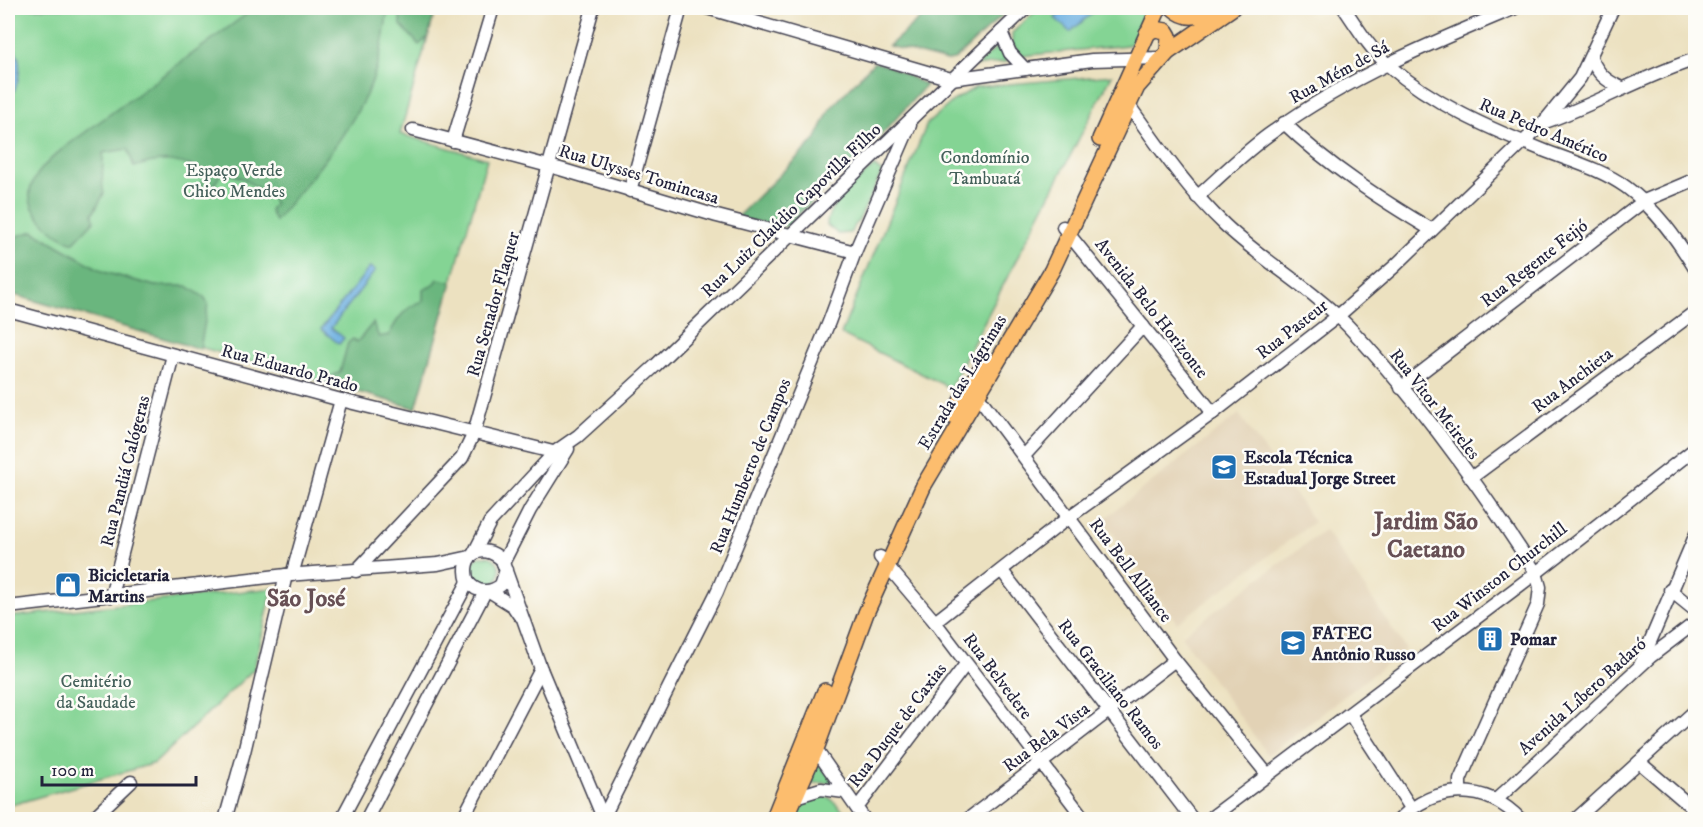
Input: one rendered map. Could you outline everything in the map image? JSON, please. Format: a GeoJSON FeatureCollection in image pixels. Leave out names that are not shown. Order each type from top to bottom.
{"type":"FeatureCollection","features":[{"type":"Feature","properties":{"kind":"main road","name":"Estrada das Lágrimas"},"geometry":{"type":"LineString","coordinates":[[785,819],[795,797],[856,610],[885,561],[922,470],[973,389],[1042,288],[1135,58],[1159,8]]}},
{"type":"Feature","properties":{"kind":"main road"},"geometry":{"type":"LineString","coordinates":[[1173,8],[1179,14],[1193,17],[1226,8]]}},
{"type":"Feature","properties":{"kind":"main road","name":"Estrada das Lágrimas"},"geometry":{"type":"LineString","coordinates":[[1066,230],[1138,84],[1164,55],[1232,8]]}},
{"type":"Feature","properties":{"kind":"main road"},"geometry":{"type":"LineString","coordinates":[[1147,33],[1155,29],[1166,31],[1169,41],[1164,55]]}},
{"type":"Feature","properties":{"kind":"main road","name":"Estrada das Lágrimas"},"geometry":{"type":"LineString","coordinates":[[773,819],[812,743]]}},
{"type":"Feature","properties":{"kind":"street"},"geometry":{"type":"LineString","coordinates":[[453,141],[493,8]]}},
{"type":"Feature","properties":{"kind":"street","name":"Rua Senador Flaquer"},"geometry":{"type":"LineString","coordinates":[[356,571],[462,458],[474,433],[593,8]]}},
{"type":"Feature","properties":{"kind":"street"},"geometry":{"type":"LineString","coordinates":[[630,191],[681,8]]}},
{"type":"Feature","properties":{"kind":"street"},"geometry":{"type":"LineString","coordinates":[[707,8],[951,79],[1164,55]]}},
{"type":"Feature","properties":{"kind":"street","name":"Rua Luiz Claúdio Capovilla Filho"},"geometry":{"type":"LineString","coordinates":[[472,555],[490,522],[528,481],[560,454],[791,235],[1026,8]]}},
{"type":"Feature","properties":{"kind":"street","name":"Rua Pedro Américo"},"geometry":{"type":"LineString","coordinates":[[1344,8],[1361,34],[1388,64],[1452,108],[1490,129],[1593,169],[1624,186],[1644,201],[1678,242],[1695,270]]}},
{"type":"Feature","properties":{"kind":"street","name":"Rua Mém de Sá"},"geometry":{"type":"LineString","coordinates":[[1197,197],[1284,123],[1388,64],[1515,8]]}},
{"type":"Feature","properties":{"kind":"street","name":"Rua Pasteur"},"geometry":{"type":"LineString","coordinates":[[935,622],[1338,316],[1432,230],[1544,122],[1580,78],[1613,8]]}},
{"type":"Feature","properties":{"kind":"street"},"geometry":{"type":"LineString","coordinates":[[1001,32],[1010,53],[1025,69]]}},
{"type":"Feature","properties":{"kind":"street"},"geometry":{"type":"LineString","coordinates":[[1591,58],[1597,71],[1607,81],[1622,88]]}},
{"type":"Feature","properties":{"kind":"street"},"geometry":{"type":"LineString","coordinates":[[1544,122],[1576,111],[1622,88],[1695,59]]}},
{"type":"Feature","properties":{"kind":"street","name":"Rua Vitor Meireles"},"geometry":{"type":"LineString","coordinates":[[1128,104],[1197,197],[1263,257],[1338,316],[1401,388],[1471,478],[1536,573]]}},
{"type":"Feature","properties":{"kind":"street","name":"Rua Humberto de Campos"},"geometry":{"type":"LineString","coordinates":[[603,819],[721,582],[829,322],[855,252],[913,118]]}},
{"type":"Feature","properties":{"kind":"street"},"geometry":{"type":"LineString","coordinates":[[1284,123],[1306,144],[1367,190],[1432,230]]}},
{"type":"Feature","properties":{"kind":"street","name":"Rua Ulysses Tomincasa"},"geometry":{"type":"LineString","coordinates":[[413,130],[855,252]]}},
{"type":"Feature","properties":{"kind":"street","name":"Rua Regente Feijó"},"geometry":{"type":"LineString","coordinates":[[1401,388],[1644,201],[1695,179]]}},
{"type":"Feature","properties":{"kind":"street","name":"Avenida Belo Horizonte"},"geometry":{"type":"LineString","coordinates":[[1066,230],[1213,413]]}},
{"type":"Feature","properties":{"kind":"street","name":"Rua Eduardo Prado"},"geometry":{"type":"LineString","coordinates":[[8,310],[341,400],[560,454]]}},
{"type":"Feature","properties":{"kind":"street","name":"Rua Anchieta"},"geometry":{"type":"LineString","coordinates":[[1471,478],[1695,311]]}},
{"type":"Feature","properties":{"kind":"street"},"geometry":{"type":"LineString","coordinates":[[1024,456],[1143,326]]}},
{"type":"Feature","properties":{"kind":"street","name":"Rua Pandiá Calógeras"},"geometry":{"type":"LineString","coordinates":[[111,596],[173,355]]}},
{"type":"Feature","properties":{"kind":"street","name":"Rua Bell Alliance"},"geometry":{"type":"LineString","coordinates":[[973,389],[1175,660],[1267,774]]}},
{"type":"Feature","properties":{"kind":"street"},"geometry":{"type":"LineString","coordinates":[[225,819],[289,575],[341,400]]}},
{"type":"Feature","properties":{"kind":"street","name":"Rua Winston Churchill"},"geometry":{"type":"LineString","coordinates":[[1208,819],[1536,573],[1695,448]]}},
{"type":"Feature","properties":{"kind":"street","name":"Rua Luiz Claúdio Capovilla Filho"},"geometry":{"type":"LineString","coordinates":[[504,567],[560,454]]}},
{"type":"Feature","properties":{"kind":"street"},"geometry":{"type":"LineString","coordinates":[[528,481],[543,489]]}},
{"type":"Feature","properties":{"kind":"street"},"geometry":{"type":"LineString","coordinates":[[1640,667],[1695,534]]}},
{"type":"Feature","properties":{"kind":"street"},"geometry":{"type":"LineString","coordinates":[[8,607],[289,575],[438,564],[489,551],[504,567],[541,669],[603,819]]}},
{"type":"Feature","properties":{"kind":"street"},"geometry":{"type":"LineString","coordinates":[[341,819],[467,580],[465,567],[472,555]]}},
{"type":"Feature","properties":{"kind":"street","name":"Rua Belvedere"},"geometry":{"type":"LineString","coordinates":[[885,561],[935,622],[1085,819]]}},
{"type":"Feature","properties":{"kind":"street"},"geometry":{"type":"LineString","coordinates":[[438,564],[467,580],[477,590],[487,592],[513,606],[526,626]]}},
{"type":"Feature","properties":{"kind":"street"},"geometry":{"type":"LineString","coordinates":[[366,819],[487,592],[501,585],[504,567]]}},
{"type":"Feature","properties":{"kind":"street","name":"Rua Graciliano Ramos"},"geometry":{"type":"LineString","coordinates":[[1002,571],[1193,819]]}},
{"type":"Feature","properties":{"kind":"street"},"geometry":{"type":"LineString","coordinates":[[1460,791],[1460,780],[1538,604],[1540,587],[1536,573]]}},
{"type":"Feature","properties":{"kind":"street"},"geometry":{"type":"LineString","coordinates":[[1670,590],[1695,611]]}},
{"type":"Feature","properties":{"kind":"street","name":"Avenida Líbero Badaró"},"geometry":{"type":"LineString","coordinates":[[1496,800],[1640,667],[1695,622]]}},
{"type":"Feature","properties":{"kind":"street","name":"Rua Bela Vista"},"geometry":{"type":"LineString","coordinates":[[970,818],[1175,660]]}},
{"type":"Feature","properties":{"kind":"street","name":"Rua Duque de Caxias"},"geometry":{"type":"LineString","coordinates":[[857,808],[966,664]]}},
{"type":"Feature","properties":{"kind":"street"},"geometry":{"type":"LineString","coordinates":[[462,819],[541,669]]}},
{"type":"Feature","properties":{"kind":"street"},"geometry":{"type":"LineString","coordinates":[[1575,819],[1695,710]]}},
{"type":"Feature","properties":{"kind":"street"},"geometry":{"type":"LineString","coordinates":[[1350,714],[1411,808]]}},
{"type":"Feature","properties":{"kind":"street"},"geometry":{"type":"LineString","coordinates":[[812,743],[865,819]]}},
{"type":"Feature","properties":{"kind":"street"},"geometry":{"type":"LineString","coordinates":[[1639,762],[1695,811]]}},
{"type":"Feature","properties":{"kind":"street"},"geometry":{"type":"LineString","coordinates":[[91,819],[131,782]]}},
{"type":"Feature","properties":{"kind":"street"},"geometry":{"type":"LineString","coordinates":[[795,797],[820,789],[845,792]]}},
{"type":"Feature","properties":{"kind":"street"},"geometry":{"type":"LineString","coordinates":[[1399,819],[1411,808],[1434,795],[1460,791],[1476,792],[1496,800],[1510,808],[1521,819]]}},
{"type":"Feature","properties":{"kind":"shaded area","name":"Escola Técnica Estadual Jorge Street"},"geometry":{"type":"Polygon","coordinates":[[[1239,414],[1314,522],[1177,623],[1103,520],[1239,414]]]}},
{"type":"Feature","properties":{"kind":"shaded area","name":"FATEC Antônio Russo"},"geometry":{"type":"Polygon","coordinates":[[[1325,530],[1406,649],[1268,755],[1181,636],[1325,530]]]}},
{"type":"Feature","properties":{"kind":"green space","name":"Espaço Verde Chico Mendes"},"geometry":{"type":"Polygon","coordinates":[[[8,8],[436,8],[400,134],[487,159],[416,408],[15,295],[8,297],[8,8]]]}},
{"type":"Feature","properties":{"kind":"green space"},"geometry":{"type":"Polygon","coordinates":[[[255,8],[388,8],[377,65],[370,87],[356,114],[335,146],[275,221],[270,210],[274,205],[273,199],[244,179],[222,171],[214,186],[203,189],[200,169],[167,161],[134,167],[128,149],[103,153],[104,194],[93,213],[94,221],[73,243],[48,227],[34,210],[30,192],[35,177],[45,165],[61,150],[255,8]]]}},
{"type":"Feature","properties":{"kind":"green space"},"geometry":{"type":"Polygon","coordinates":[[[399,8],[436,8],[428,37],[419,45],[401,25],[399,8]]]}},
{"type":"Feature","properties":{"kind":"green space"},"geometry":{"type":"Polygon","coordinates":[[[932,8],[1010,8],[954,60],[947,61],[889,46],[932,8]]]}},
{"type":"Feature","properties":{"kind":"green space"},"geometry":{"type":"Polygon","coordinates":[[[1039,8],[1149,8],[1134,41],[1128,45],[1022,56],[1012,44],[1012,33],[1039,8]]]}},
{"type":"Feature","properties":{"kind":"green space"},"geometry":{"type":"Polygon","coordinates":[[[999,45],[1007,62],[976,66],[999,45]]]}},
{"type":"Feature","properties":{"kind":"green space"},"geometry":{"type":"Polygon","coordinates":[[[874,62],[889,66],[926,85],[885,131],[786,227],[736,218],[815,140],[830,109],[874,62]]]}},
{"type":"Feature","properties":{"kind":"green space","name":"Condomínio Tambuatá"},"geometry":{"type":"Polygon","coordinates":[[[1112,75],[950,388],[841,334],[927,124],[953,101],[976,87],[1112,75]]]}},
{"type":"Feature","properties":{"kind":"green space"},"geometry":{"type":"Polygon","coordinates":[[[874,166],[882,172],[860,218],[850,233],[838,234],[827,225],[832,208],[844,192],[874,166]]]}},
{"type":"Feature","properties":{"kind":"green space"},"geometry":{"type":"Polygon","coordinates":[[[33,231],[104,272],[155,286],[187,286],[205,298],[208,304],[200,349],[15,295],[8,297],[8,239],[33,231]]]}},
{"type":"Feature","properties":{"kind":"green space"},"geometry":{"type":"Polygon","coordinates":[[[438,279],[452,282],[416,408],[325,383],[330,377],[340,372],[348,343],[353,339],[357,342],[373,323],[379,337],[389,335],[402,314],[423,301],[423,290],[434,285],[438,279]]]}},
{"type":"Feature","properties":{"kind":"green space"},"geometry":{"type":"Polygon","coordinates":[[[485,556],[491,557],[499,565],[499,577],[491,585],[485,586],[479,585],[471,577],[470,571],[471,565],[479,557],[485,556]]]}},
{"type":"Feature","properties":{"kind":"green space","name":"Cemitério da Saudade"},"geometry":{"type":"Polygon","coordinates":[[[273,588],[254,669],[155,763],[8,806],[8,617],[273,588]]]}},
{"type":"Feature","properties":{"kind":"green space"},"geometry":{"type":"Polygon","coordinates":[[[816,759],[834,783],[807,783],[816,759]]]}},
{"type":"Feature","properties":{"kind":"green space"},"geometry":{"type":"Polygon","coordinates":[[[814,794],[830,798],[852,819],[790,820],[798,800],[814,794]]]}},
{"type":"Feature","properties":{"kind":"water"},"geometry":{"type":"Polygon","coordinates":[[[1067,8],[1098,8],[1070,32],[1055,18],[1067,8]]]}},
{"type":"Feature","properties":{"kind":"water"},"geometry":{"type":"Polygon","coordinates":[[[8,44],[18,56],[19,72],[18,80],[8,102],[8,44]]]}},
{"type":"Feature","properties":{"kind":"water"},"geometry":{"type":"Polygon","coordinates":[[[370,267],[375,271],[331,328],[344,338],[339,344],[321,329],[370,267]]]}},
{"type":"Feature","properties":{"kind":"place","name":"Escola Técnica Estadual Jorge Street"},"geometry":{"type":"Point","coordinates":[1224,467]}},
{"type":"Feature","properties":{"kind":"place","name":"Bicicletaria Martins"},"geometry":{"type":"Point","coordinates":[68,585]}},
{"type":"Feature","properties":{"kind":"place","name":"Pomar"},"geometry":{"type":"Point","coordinates":[1490,639]}},
{"type":"Feature","properties":{"kind":"place","name":"FATEC Antônio Russo"},"geometry":{"type":"Point","coordinates":[1293,643]}},
{"type":"Feature","properties":{"kind":"district","name":"Jardim São Caetano"},"geometry":{"type":"Point","coordinates":[1426,535]}},
{"type":"Feature","properties":{"kind":"district","name":"São José"},"geometry":{"type":"Point","coordinates":[306,598]}}]}
